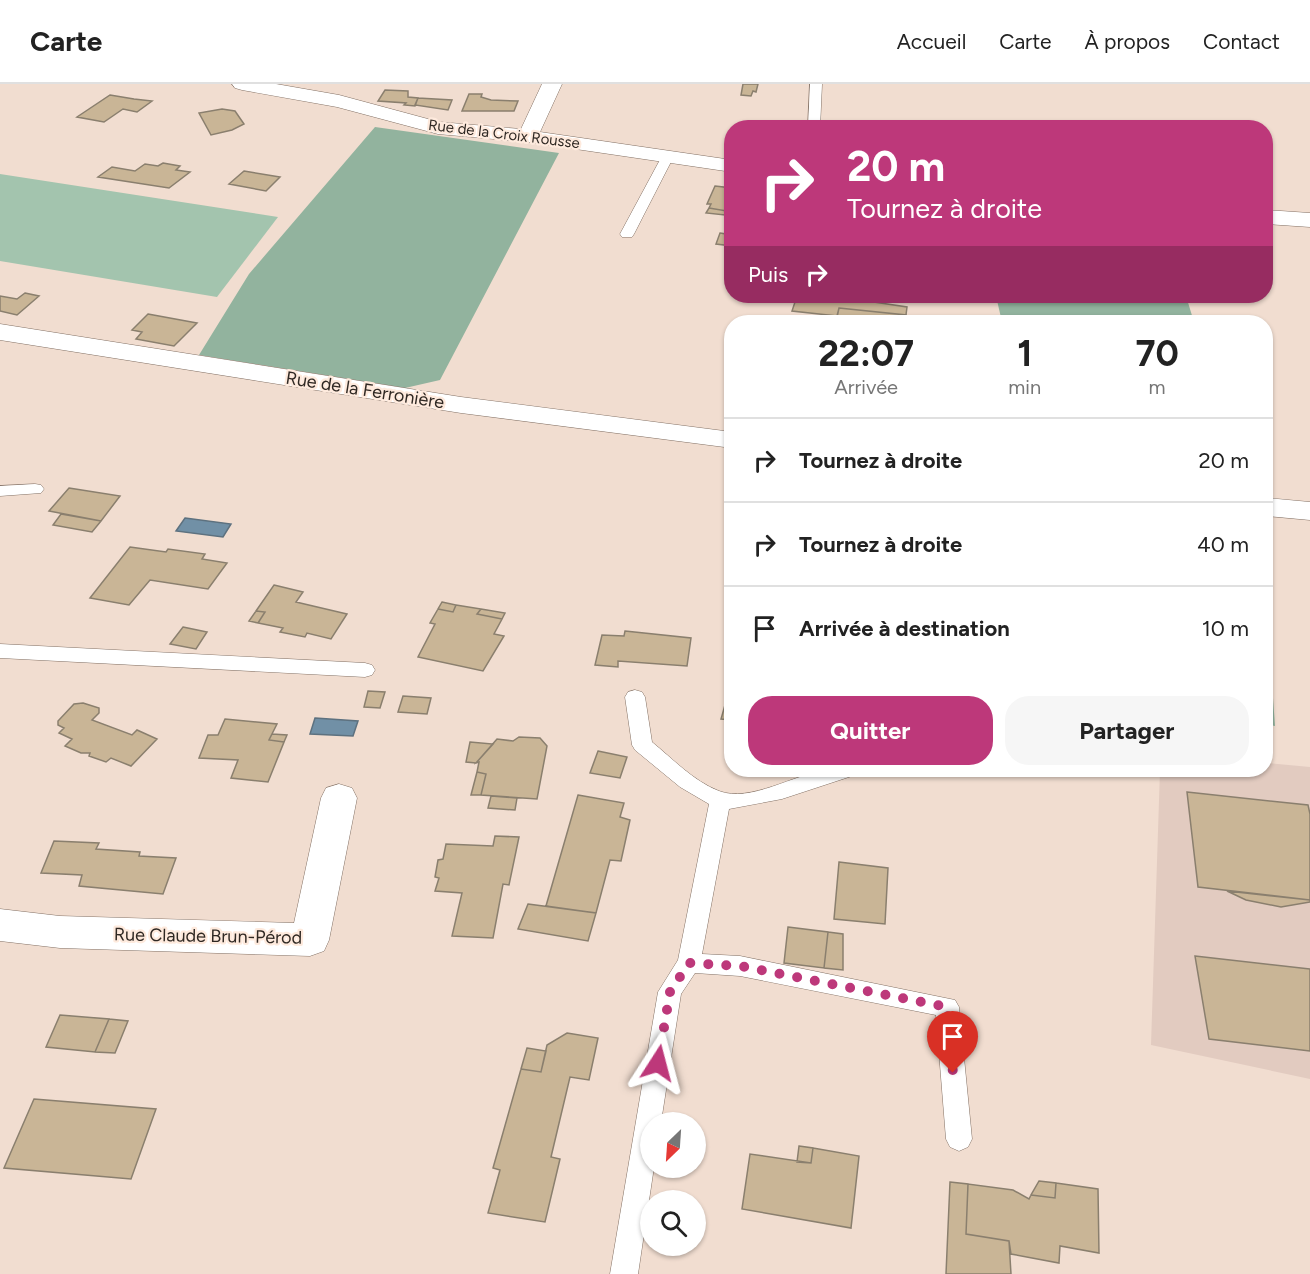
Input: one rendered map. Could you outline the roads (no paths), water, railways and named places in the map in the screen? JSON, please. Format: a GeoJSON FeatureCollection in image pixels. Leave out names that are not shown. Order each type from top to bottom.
{"type":"FeatureCollection","features":[{"type":"Feature","properties":{"kind":"street","name":"Rue de la Croix Rousse"},"geometry":{"type":"LineString","coordinates":[[242,84],[339,101],[438,128],[528,136],[724,165]]}},
{"type":"Feature","properties":{"kind":"street"},"geometry":{"type":"LineString","coordinates":[[528,136],[552,84]]}},
{"type":"Feature","properties":{"kind":"street"},"geometry":{"type":"LineString","coordinates":[[1273,218],[1310,220]]}},
{"type":"Feature","properties":{"kind":"street","name":"Rue de la Ferronière"},"geometry":{"type":"LineString","coordinates":[[0,332],[461,405],[724,439]]}},
{"type":"Feature","properties":{"kind":"street"},"geometry":{"type":"LineString","coordinates":[[1273,508],[1310,511]]}},
{"type":"Feature","properties":{"kind":"street","name":"Rue Claude Brun-Pérod"},"geometry":{"type":"LineString","coordinates":[[0,925],[60,932],[310,940],[339,798]]}},
{"type":"Feature","properties":{"kind":"lane"},"geometry":{"type":"LineString","coordinates":[[814,120],[816,84]]}},
{"type":"Feature","properties":{"kind":"lane"},"geometry":{"type":"LineString","coordinates":[[627,234],[668,156]]}},
{"type":"Feature","properties":{"kind":"lane"},"geometry":{"type":"LineString","coordinates":[[0,491],[35,489]]}},
{"type":"Feature","properties":{"kind":"lane"},"geometry":{"type":"LineString","coordinates":[[0,651],[365,670]]}},
{"type":"Feature","properties":{"kind":"lane"},"geometry":{"type":"LineString","coordinates":[[635,697],[642,745],[697,788],[720,800],[760,798],[826,777]]}},
{"type":"Feature","properties":{"kind":"lane"},"geometry":{"type":"LineString","coordinates":[[624,1274],[670,992],[689,963],[720,800]]}},
{"type":"Feature","properties":{"kind":"lane"},"geometry":{"type":"LineString","coordinates":[[689,963],[740,966],[947,1007],[959,1139]]}},
{"type":"Feature","properties":{"kind":"water"},"geometry":{"type":"Polygon","coordinates":[[[185,518],[231,524],[223,537],[176,531],[185,518]]]}},
{"type":"Feature","properties":{"kind":"water"},"geometry":{"type":"Polygon","coordinates":[[[315,718],[358,721],[353,736],[310,734],[315,718]]]}}]}
